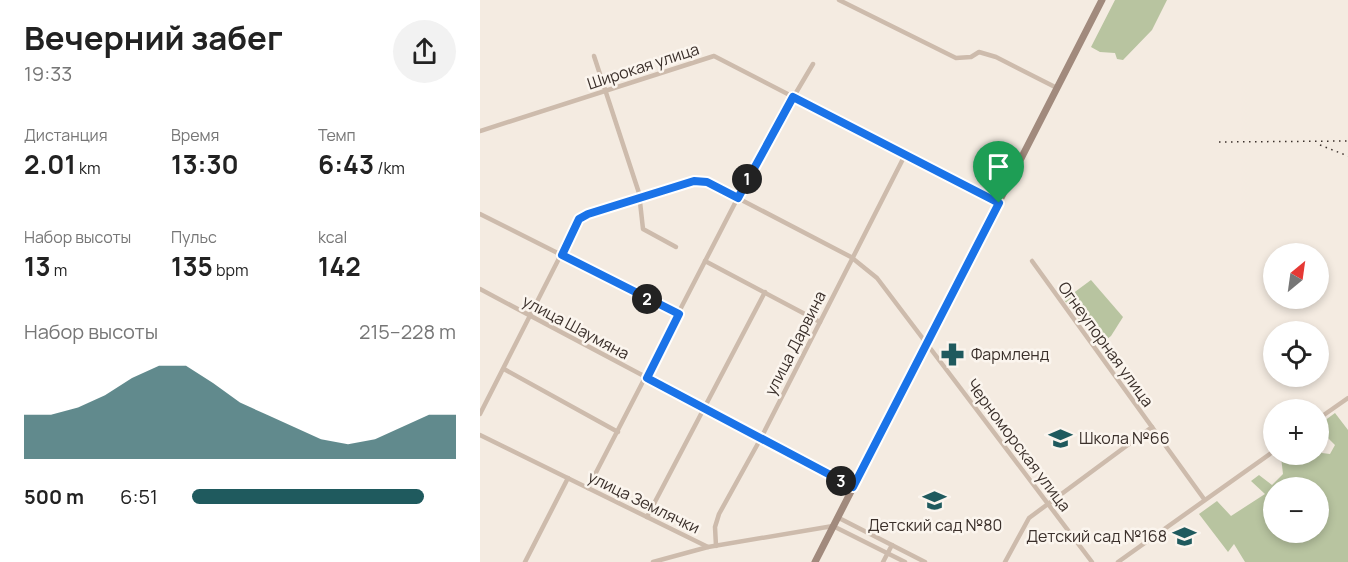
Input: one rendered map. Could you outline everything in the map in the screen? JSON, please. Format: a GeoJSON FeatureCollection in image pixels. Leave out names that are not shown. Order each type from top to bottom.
{"type":"FeatureCollection","features":[{"type":"Feature","properties":{"kind":"main road"},"geometry":{"type":"LineString","coordinates":[[815,562],[1102,0]]}},
{"type":"Feature","properties":{"kind":"street"},"geometry":{"type":"LineString","coordinates":[[839,0],[956,58],[971,57],[979,52],[996,57],[1057,88]]}},
{"type":"Feature","properties":{"kind":"street"},"geometry":{"type":"LineString","coordinates":[[594,56],[640,199],[643,229],[676,247]]}},
{"type":"Feature","properties":{"kind":"street","name":"Широкая улица"},"geometry":{"type":"LineString","coordinates":[[480,131],[714,56],[906,153],[999,203]]}},
{"type":"Feature","properties":{"kind":"street"},"geometry":{"type":"LineString","coordinates":[[588,488],[647,378],[738,198],[813,64]]}},
{"type":"Feature","properties":{"kind":"street","name":"улица Дарвина"},"geometry":{"type":"LineString","coordinates":[[716,546],[719,514],[761,438],[851,257],[906,153]]}},
{"type":"Feature","properties":{"kind":"street","name":"Черноморская улица"},"geometry":{"type":"LineString","coordinates":[[480,414],[579,219],[588,214],[694,181],[707,182],[851,257],[877,278],[1092,562]]}},
{"type":"Feature","properties":{"kind":"street"},"geometry":{"type":"LineString","coordinates":[[480,214],[679,314]]}},
{"type":"Feature","properties":{"kind":"street"},"geometry":{"type":"LineString","coordinates":[[705,261],[820,322]]}},
{"type":"Feature","properties":{"kind":"street","name":"Огнеупорная улица"},"geometry":{"type":"LineString","coordinates":[[1032,261],[1204,499]]}},
{"type":"Feature","properties":{"kind":"street","name":"улица Шаумяна"},"geometry":{"type":"LineString","coordinates":[[480,289],[853,487]]}},
{"type":"Feature","properties":{"kind":"street"},"geometry":{"type":"LineString","coordinates":[[647,517],[765,292]]}},
{"type":"Feature","properties":{"kind":"street"},"geometry":{"type":"LineString","coordinates":[[504,369],[618,432]]}},
{"type":"Feature","properties":{"kind":"street"},"geometry":{"type":"LineString","coordinates":[[1329,411],[1348,398]]}},
{"type":"Feature","properties":{"kind":"street"},"geometry":{"type":"LineString","coordinates":[[1005,562],[1029,518],[1152,427]]}},
{"type":"Feature","properties":{"kind":"street","name":"улица Землячки"},"geometry":{"type":"LineString","coordinates":[[480,435],[708,547],[833,526]]}},
{"type":"Feature","properties":{"kind":"street"},"geometry":{"type":"LineString","coordinates":[[1118,562],[1263,458]]}},
{"type":"Feature","properties":{"kind":"street"},"geometry":{"type":"LineString","coordinates":[[525,562],[568,478]]}},
{"type":"Feature","properties":{"kind":"street"},"geometry":{"type":"LineString","coordinates":[[837,517],[925,562]]}},
{"type":"Feature","properties":{"kind":"street"},"geometry":{"type":"LineString","coordinates":[[833,526],[905,562]]}},
{"type":"Feature","properties":{"kind":"street"},"geometry":{"type":"LineString","coordinates":[[884,562],[892,544]]}},
{"type":"Feature","properties":{"kind":"street"},"geometry":{"type":"LineString","coordinates":[[653,562],[667,556],[708,547]]}},
{"type":"Feature","properties":{"kind":"green space"},"geometry":{"type":"Polygon","coordinates":[[[1115,0],[1167,0],[1152,30],[1123,60],[1117,59],[1115,53],[1100,52],[1091,47],[1115,0]]]}},
{"type":"Feature","properties":{"kind":"green space"},"geometry":{"type":"Polygon","coordinates":[[[1091,280],[1123,317],[1111,336],[1099,345],[1064,300],[1091,280]]]}},
{"type":"Feature","properties":{"kind":"green space"},"geometry":{"type":"Polygon","coordinates":[[[1335,413],[1348,430],[1348,562],[1245,562],[1234,544],[1228,552],[1199,514],[1217,501],[1231,516],[1263,495],[1263,543],[1329,543],[1329,477],[1280,477],[1283,474],[1282,465],[1329,465],[1329,454],[1335,445],[1329,439],[1329,417],[1335,413]]]}},
{"type":"Feature","properties":{"kind":"green space"},"geometry":{"type":"Polygon","coordinates":[[[1259,475],[1263,478],[1263,492],[1251,481],[1259,475]]]}},
{"type":"Feature","properties":{"kind":"railway"},"geometry":{"type":"LineString","coordinates":[[1219,142],[1348,141]]}},
{"type":"Feature","properties":{"kind":"railway"},"geometry":{"type":"LineString","coordinates":[[1320,145],[1348,156]]}},
{"type":"Feature","properties":{"kind":"place","name":"Фармленд"},"geometry":{"type":"Point","coordinates":[953,354]}},
{"type":"Feature","properties":{"kind":"place","name":"Школа №66"},"geometry":{"type":"Point","coordinates":[1061,438]}},
{"type":"Feature","properties":{"kind":"place","name":"Детский сад №80"},"geometry":{"type":"Point","coordinates":[935,500]}},
{"type":"Feature","properties":{"kind":"place","name":"Детский сад №168"},"geometry":{"type":"Point","coordinates":[1185,536]}},
{"type":"Feature","properties":{"kind":"route"},"geometry":{"type":"LineString","coordinates":[[793,97],[906,153],[999,203],[853,487],[647,378],[679,314],[562,255],[579,219],[588,214],[694,181],[707,182],[738,198],[793,97]]}}]}
